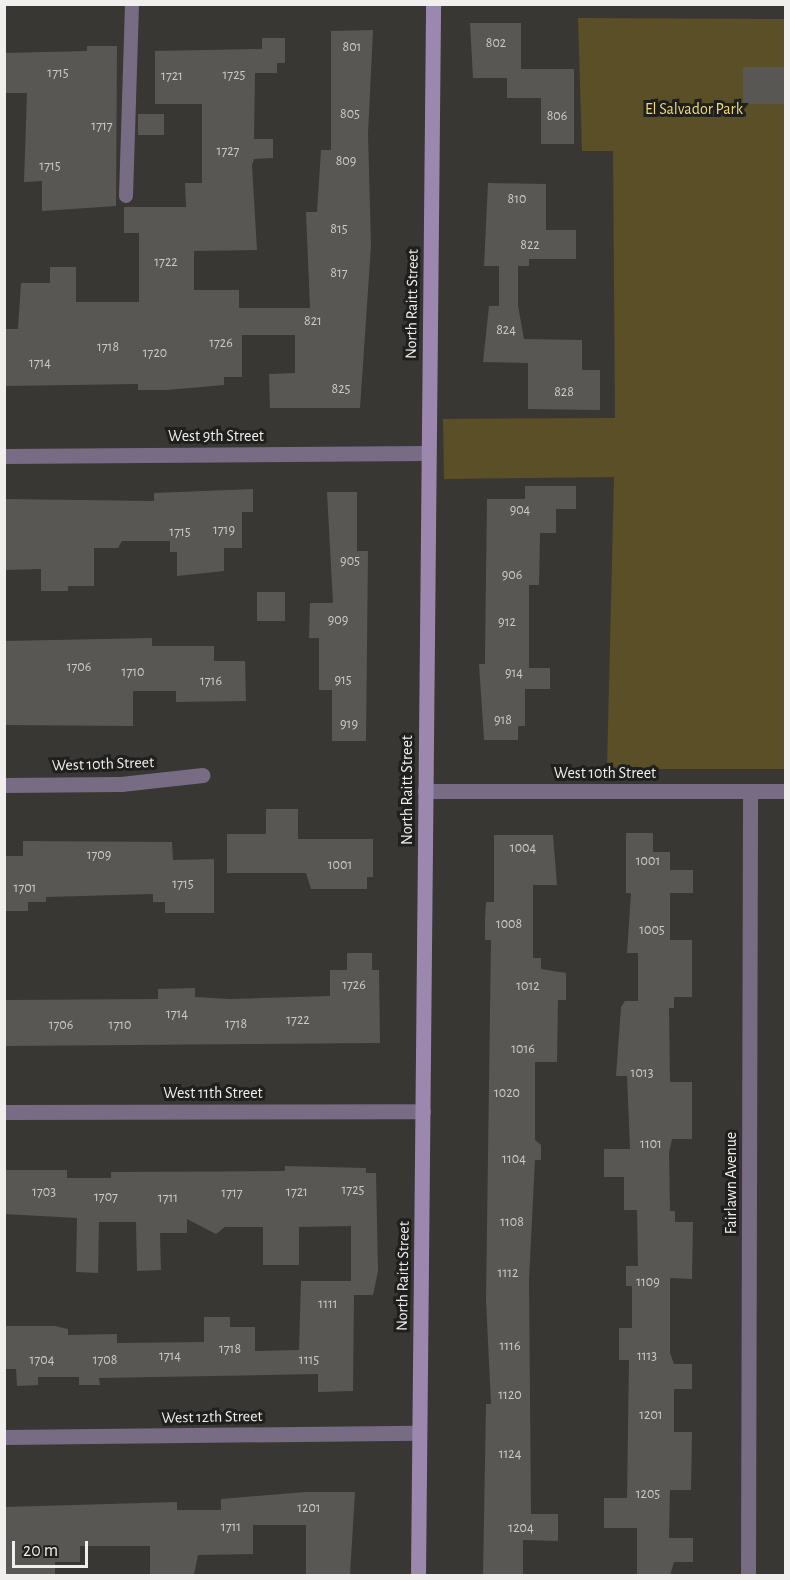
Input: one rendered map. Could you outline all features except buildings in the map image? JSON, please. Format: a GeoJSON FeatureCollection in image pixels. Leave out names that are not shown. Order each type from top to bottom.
{"type":"FeatureCollection","features":[{"type":"Feature","properties":{"kind":"street","name":"North Raitt Street"},"geometry":{"type":"LineString","coordinates":[[418,1575],[433,4]]}},
{"type":"Feature","properties":{"kind":"street","name":"West 9th Street"},"geometry":{"type":"LineString","coordinates":[[4,456],[428,453]]}},
{"type":"Feature","properties":{"kind":"street","name":"West 10th Street"},"geometry":{"type":"LineString","coordinates":[[4,785],[121,784],[203,775]]}},
{"type":"Feature","properties":{"kind":"street","name":"West 10th Street"},"geometry":{"type":"LineString","coordinates":[[425,791],[786,791]]}},
{"type":"Feature","properties":{"kind":"street","name":"Fairlawn Avenue"},"geometry":{"type":"LineString","coordinates":[[748,1575],[750,791]]}},
{"type":"Feature","properties":{"kind":"street","name":"West 11th Street"},"geometry":{"type":"LineString","coordinates":[[4,1112],[423,1111]]}},
{"type":"Feature","properties":{"kind":"street","name":"West 12th Street"},"geometry":{"type":"LineString","coordinates":[[4,1437],[419,1433]]}},
{"type":"Feature","properties":{"kind":"lane"},"geometry":{"type":"LineString","coordinates":[[126,196],[132,4]]}},
{"type":"Feature","properties":{"kind":"green space","name":"El Salvador Park"},"geometry":{"type":"Polygon","coordinates":[[[578,18],[785,19],[785,769],[607,769],[614,477],[444,479],[443,419],[615,418],[613,151],[582,151],[578,18]]]}}]}
